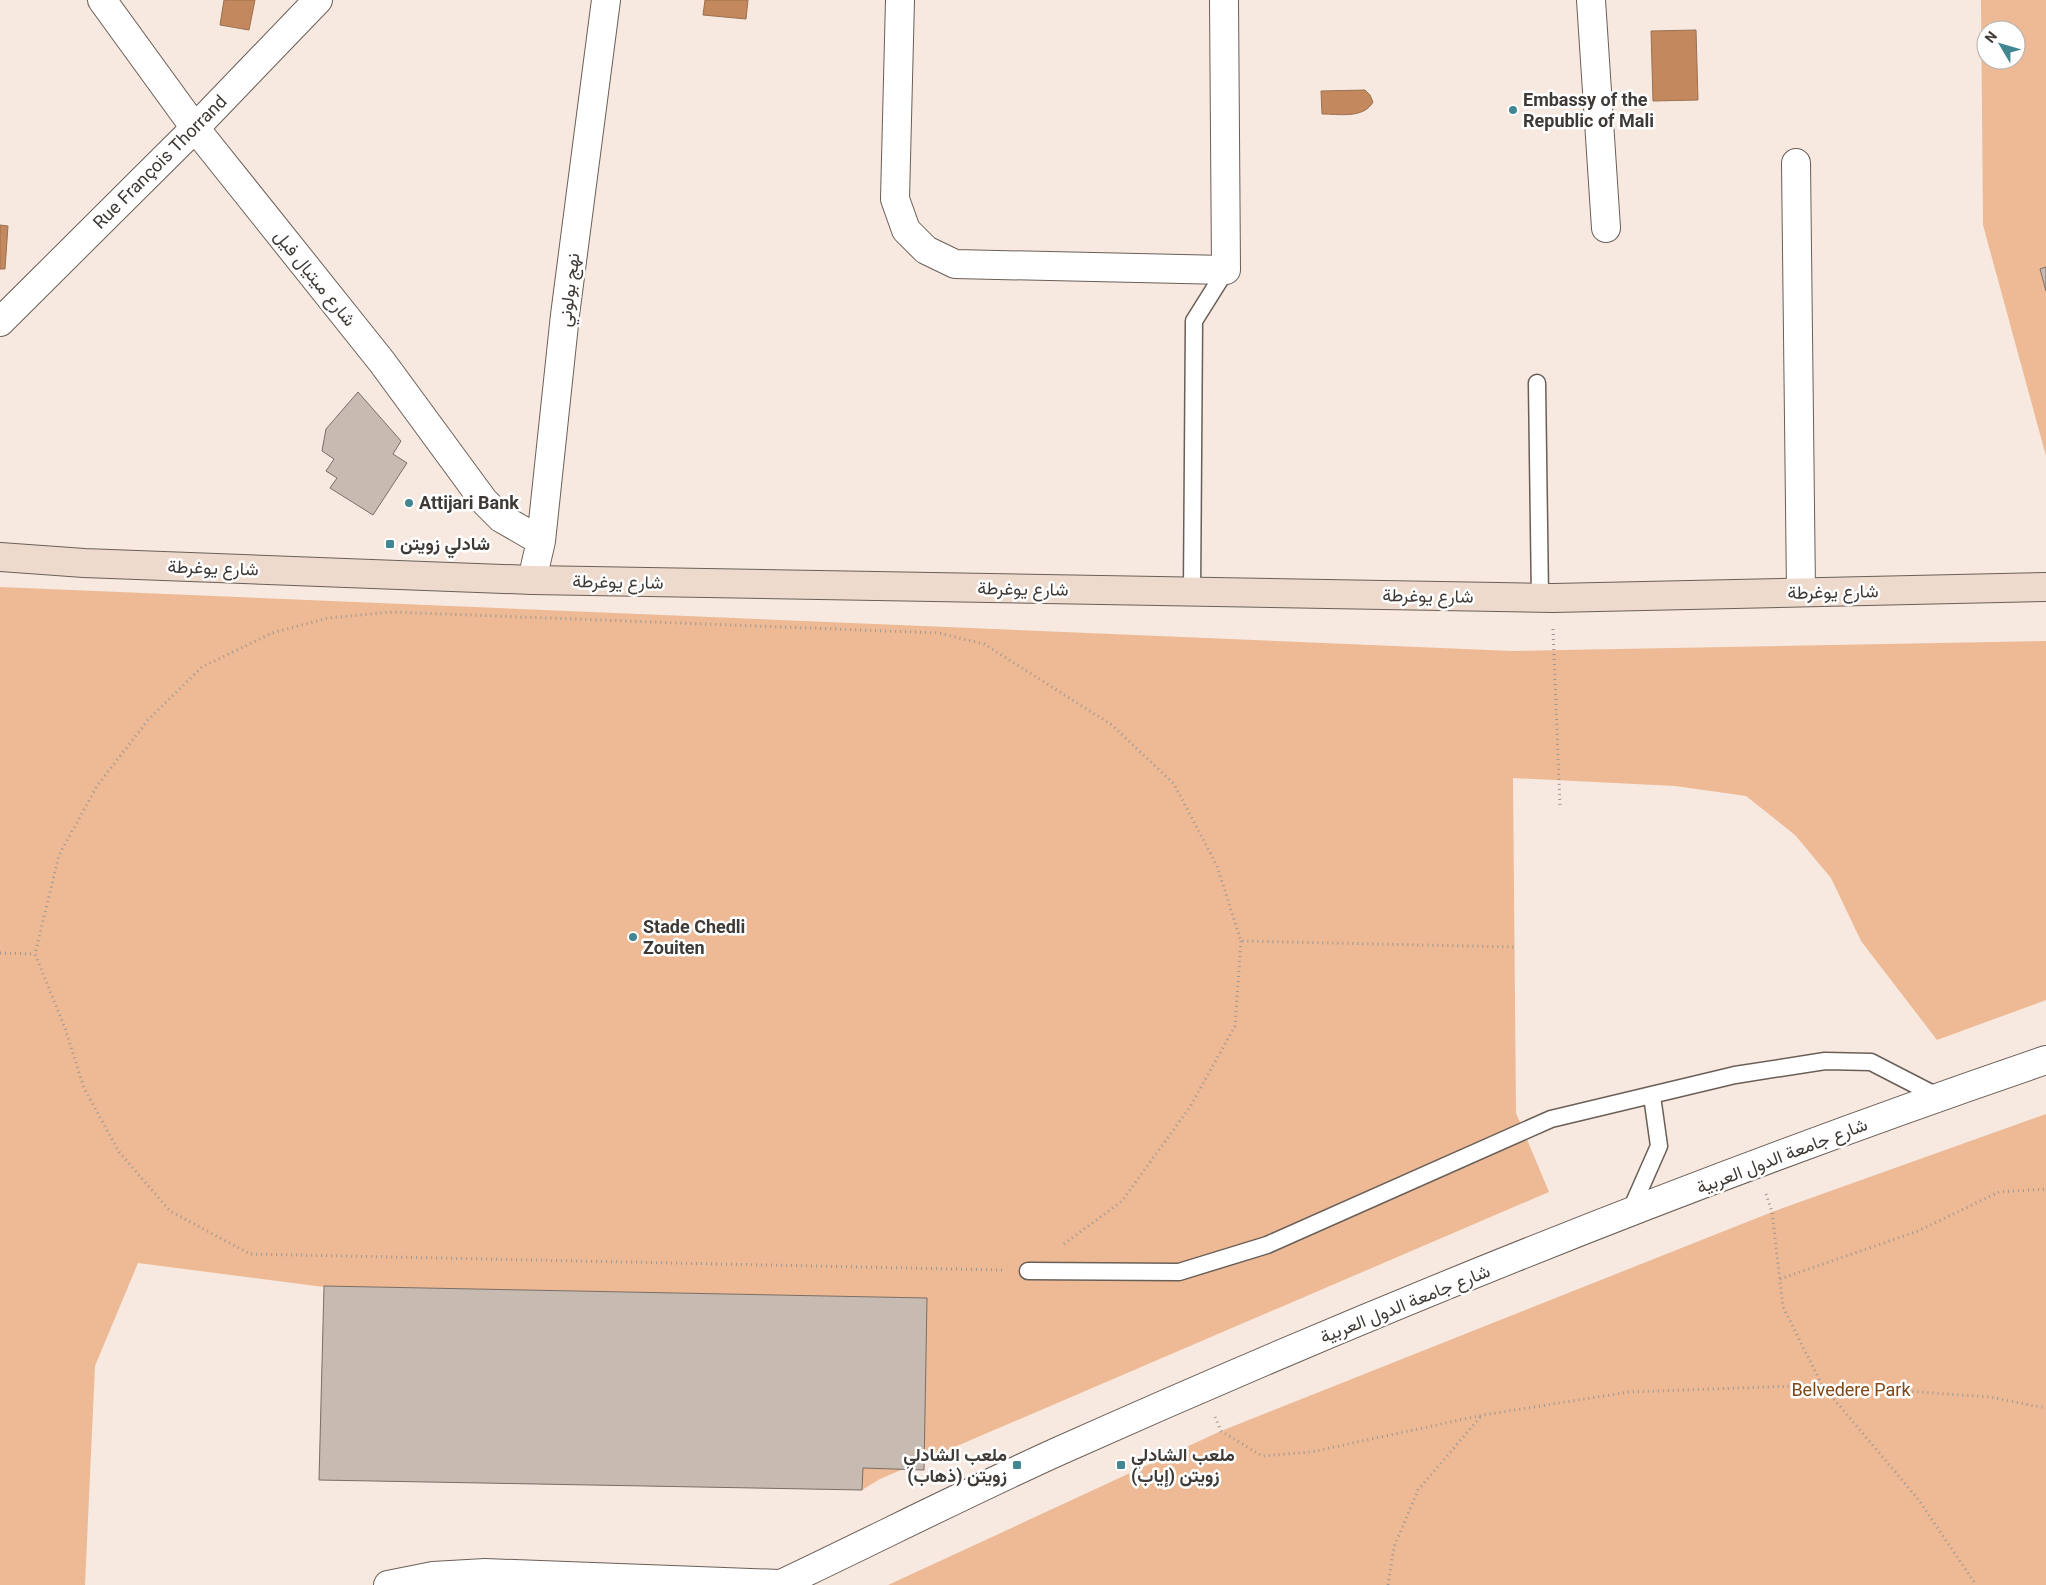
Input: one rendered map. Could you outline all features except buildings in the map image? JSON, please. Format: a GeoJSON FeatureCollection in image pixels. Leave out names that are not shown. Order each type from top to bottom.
{"type":"FeatureCollection","features":[{"type":"Feature","properties":{"kind":"main road","name":"شارع يوغرطة"},"geometry":{"type":"LineString","coordinates":[[0,557],[84,563],[532,580],[1546,598],[2046,587]]}},
{"type":"Feature","properties":{"kind":"street","name":"شارع ميتيال فيل"},"geometry":{"type":"LineString","coordinates":[[102,0],[195,128],[382,362],[484,501],[501,518],[541,541]]}},
{"type":"Feature","properties":{"kind":"street","name":"Rue François Thorrand"},"geometry":{"type":"LineString","coordinates":[[0,322],[195,128],[318,0]]}},
{"type":"Feature","properties":{"kind":"street","name":"نهج بولوني"},"geometry":{"type":"LineString","coordinates":[[532,580],[541,541],[567,305],[606,0]]}},
{"type":"Feature","properties":{"kind":"street"},"geometry":{"type":"LineString","coordinates":[[900,0],[895,199],[906,230],[926,250],[955,264],[1226,270],[1224,0]]}},
{"type":"Feature","properties":{"kind":"street"},"geometry":{"type":"LineString","coordinates":[[1591,0],[1606,228]]}},
{"type":"Feature","properties":{"kind":"street"},"geometry":{"type":"LineString","coordinates":[[1796,163],[1802,592]]}},
{"type":"Feature","properties":{"kind":"street","name":"شارع جامعة الدول العربية"},"geometry":{"type":"LineString","coordinates":[[779,1585],[1056,1452],[1410,1301],[1629,1214],[1939,1097],[2046,1060]]}},
{"type":"Feature","properties":{"kind":"street"},"geometry":{"type":"LineString","coordinates":[[388,1585],[432,1576],[486,1573],[779,1585]]}},
{"type":"Feature","properties":{"kind":"lane"},"geometry":{"type":"LineString","coordinates":[[1192,592],[1194,321],[1226,270]]}},
{"type":"Feature","properties":{"kind":"lane"},"geometry":{"type":"LineString","coordinates":[[1537,383],[1546,598]]}},
{"type":"Feature","properties":{"kind":"lane"},"geometry":{"type":"LineString","coordinates":[[1028,1271],[1178,1272],[1267,1245],[1551,1119],[1735,1075],[1825,1061],[1871,1062],[1939,1097]]}},
{"type":"Feature","properties":{"kind":"lane"},"geometry":{"type":"LineString","coordinates":[[1629,1214],[1659,1146],[1652,1096]]}},
{"type":"Feature","properties":{"kind":"path"},"geometry":{"type":"LineString","coordinates":[[1546,598],[1554,682],[1560,805]]}},
{"type":"Feature","properties":{"kind":"path"},"geometry":{"type":"LineString","coordinates":[[392,612],[939,633],[984,644],[1112,725],[1174,784],[1217,866],[1241,941],[1235,1026],[1190,1107],[1122,1201],[1028,1271],[250,1254],[170,1212],[119,1152],[84,1088],[65,1028],[35,954],[59,855],[97,786],[148,720],[202,667],[272,633],[328,618],[392,612]]}},
{"type":"Feature","properties":{"kind":"path"},"geometry":{"type":"LineString","coordinates":[[1241,941],[1514,947]]}},
{"type":"Feature","properties":{"kind":"path"},"geometry":{"type":"LineString","coordinates":[[0,953],[35,954]]}},
{"type":"Feature","properties":{"kind":"path"},"geometry":{"type":"LineString","coordinates":[[1756,1166],[1772,1212],[1783,1307],[1822,1385],[1918,1499],[1976,1585]]}},
{"type":"Feature","properties":{"kind":"path"},"geometry":{"type":"LineString","coordinates":[[1780,1279],[1918,1231],[1999,1192],[2046,1189]]}},
{"type":"Feature","properties":{"kind":"path"},"geometry":{"type":"LineString","coordinates":[[1203,1388],[1221,1431],[1262,1456],[1311,1452],[1482,1415],[1629,1392],[1822,1385],[1989,1396],[2046,1408]]}},
{"type":"Feature","properties":{"kind":"path"},"geometry":{"type":"LineString","coordinates":[[1388,1585],[1394,1547],[1418,1490],[1482,1415]]}},
{"type":"Feature","properties":{"kind":"green space"},"geometry":{"type":"Polygon","coordinates":[[[1981,0],[2046,0],[2046,456],[1983,225],[1982,70],[2026,70],[2026,20],[1981,20],[1981,0]]]}},
{"type":"Feature","properties":{"kind":"green space","name":"Stade Chedli Zouiten"},"geometry":{"type":"Polygon","coordinates":[[[0,587],[1512,651],[2046,641],[2046,1000],[1937,1040],[1861,941],[1831,878],[1795,835],[1746,796],[1675,786],[1513,778],[1516,1113],[1549,1192],[880,1479],[862,1490],[319,1480],[324,1287],[138,1263],[95,1366],[85,1585],[0,1585],[0,587]]]}},
{"type":"Feature","properties":{"kind":"green space","name":"Belvedere Park"},"geometry":{"type":"Polygon","coordinates":[[[2046,1114],[2046,1585],[888,1585],[1221,1431],[1772,1212],[2046,1114]]]}},
{"type":"Feature","properties":{"kind":"shaded area"},"geometry":{"type":"Polygon","coordinates":[[[224,0],[255,0],[249,30],[220,25],[224,0]]]}},
{"type":"Feature","properties":{"kind":"shaded area"},"geometry":{"type":"Polygon","coordinates":[[[705,0],[748,0],[746,19],[703,15],[705,0]]]}},
{"type":"Feature","properties":{"kind":"shaded area"},"geometry":{"type":"Polygon","coordinates":[[[1696,30],[1698,100],[1653,101],[1651,31],[1696,30]]]}},
{"type":"Feature","properties":{"kind":"shaded area"},"geometry":{"type":"Polygon","coordinates":[[[1365,90],[1373,102],[1363,111],[1343,115],[1322,114],[1321,91],[1365,90]]]}},
{"type":"Feature","properties":{"kind":"shaded area"},"geometry":{"type":"Polygon","coordinates":[[[0,225],[8,226],[5,269],[0,269],[0,225]]]}},
{"type":"Feature","properties":{"kind":"place","name":"Embassy of the Republic of Mali"},"geometry":{"type":"Point","coordinates":[1513,110]}},
{"type":"Feature","properties":{"kind":"place","name":"Attijari Bank"},"geometry":{"type":"Point","coordinates":[409,503]}},
{"type":"Feature","properties":{"kind":"place","name":"شادلي زويتن"},"geometry":{"type":"Point","coordinates":[390,544]}},
{"type":"Feature","properties":{"kind":"place","name":"Stade Chedli Zouiten"},"geometry":{"type":"Point","coordinates":[633,937]}},
{"type":"Feature","properties":{"kind":"place","name":"ملعب الشادلي زويتن (ذهاب)"},"geometry":{"type":"Point","coordinates":[1017,1465]}},
{"type":"Feature","properties":{"kind":"place","name":"ملعب الشادلي زويتن (إياب)"},"geometry":{"type":"Point","coordinates":[1121,1465]}}]}
